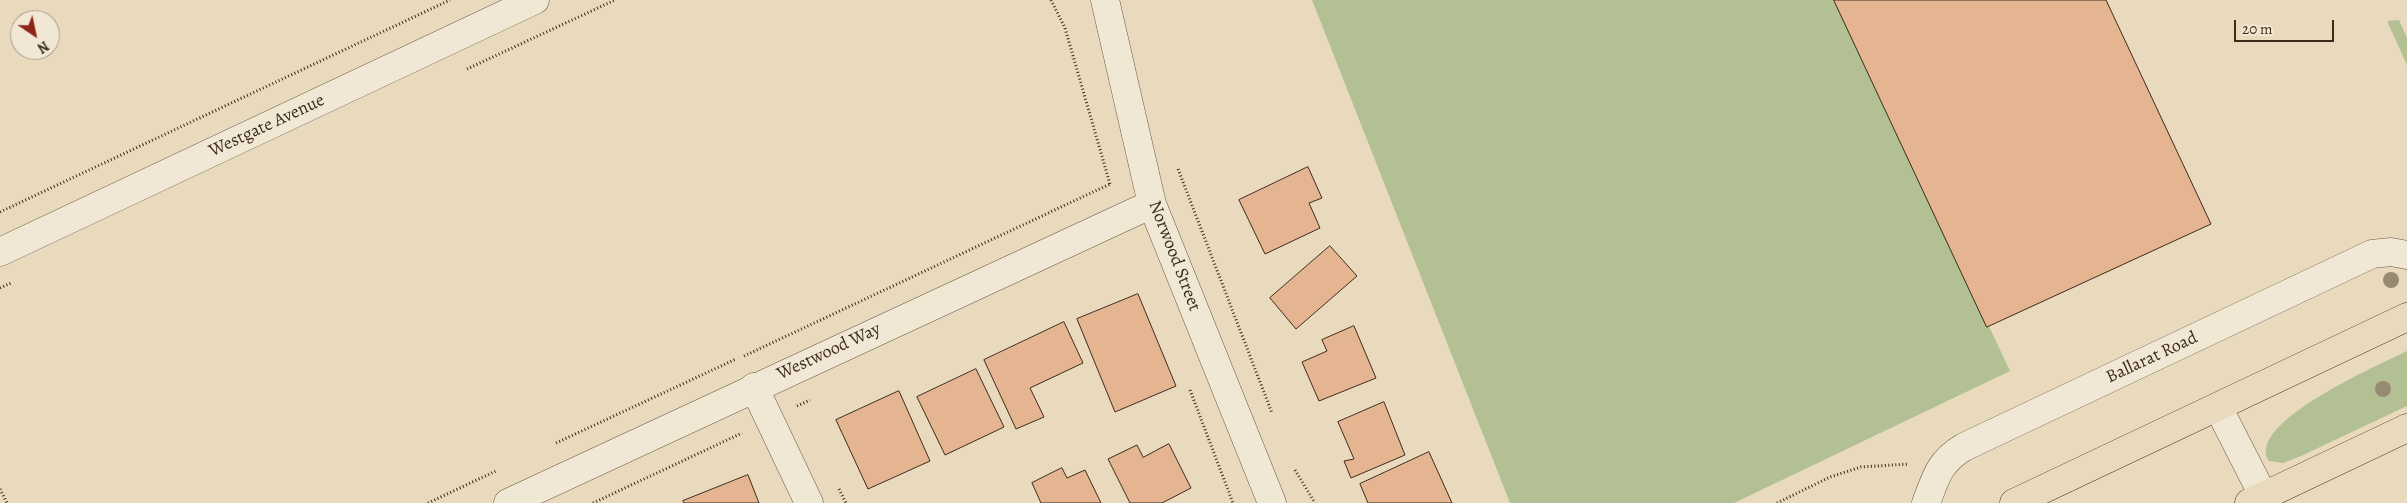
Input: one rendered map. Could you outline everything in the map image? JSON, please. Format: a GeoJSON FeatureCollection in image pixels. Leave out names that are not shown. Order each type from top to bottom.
{"type":"FeatureCollection","features":[{"type":"Feature","properties":{"kind":"highway"},"geometry":{"type":"LineString","coordinates":[[2014,503],[2407,318]]}},
{"type":"Feature","properties":{"kind":"highway"},"geometry":{"type":"LineString","coordinates":[[2260,501],[2407,428]]}},
{"type":"Feature","properties":{"kind":"street","name":"Westgate Avenue"},"geometry":{"type":"LineString","coordinates":[[0,252],[534,0]]}},
{"type":"Feature","properties":{"kind":"street","name":"Norwood Street"},"geometry":{"type":"LineString","coordinates":[[1105,0],[1152,204],[1272,503]]}},
{"type":"Feature","properties":{"kind":"street","name":"Westwood Way"},"geometry":{"type":"LineString","coordinates":[[508,503],[754,387],[1152,204]]}},
{"type":"Feature","properties":{"kind":"street","name":"Ballarat Road"},"geometry":{"type":"LineString","coordinates":[[1926,503],[1939,468],[1950,456],[1964,447],[2372,254],[2391,252],[2407,255]]}},
{"type":"Feature","properties":{"kind":"street"},"geometry":{"type":"LineString","coordinates":[[754,387],[809,503]]}},
{"type":"Feature","properties":{"kind":"street"},"geometry":{"type":"LineString","coordinates":[[2218,407],[2260,501]]}},
{"type":"Feature","properties":{"kind":"path"},"geometry":{"type":"LineString","coordinates":[[0,212],[450,0]]}},
{"type":"Feature","properties":{"kind":"path"},"geometry":{"type":"LineString","coordinates":[[1178,167],[1274,419]]}},
{"type":"Feature","properties":{"kind":"path"},"geometry":{"type":"LineString","coordinates":[[554,444],[1110,184]]}},
{"type":"Feature","properties":{"kind":"path"},"geometry":{"type":"LineString","coordinates":[[593,503],[817,397]]}},
{"type":"Feature","properties":{"kind":"path"},"geometry":{"type":"LineString","coordinates":[[1777,503],[1830,477],[1862,467],[1885,464],[1921,464],[1939,468]]}},
{"type":"Feature","properties":{"kind":"path"},"geometry":{"type":"LineString","coordinates":[[1292,465],[1316,503]]}},
{"type":"Feature","properties":{"kind":"path"},"geometry":{"type":"LineString","coordinates":[[428,503],[500,470]]}},
{"type":"Feature","properties":{"kind":"path"},"geometry":{"type":"LineString","coordinates":[[0,489],[7,503]]}},
{"type":"Feature","properties":{"kind":"green space"},"geometry":{"type":"Polygon","coordinates":[[[1312,0],[1836,0],[2010,371],[1734,503],[1510,503],[1312,0]]]}},
{"type":"Feature","properties":{"kind":"green space"},"geometry":{"type":"Polygon","coordinates":[[[2399,20],[2407,38],[2407,65],[2387,21],[2399,20]]]}},
{"type":"Feature","properties":{"kind":"green space"},"geometry":{"type":"Polygon","coordinates":[[[2407,351],[2407,406],[2301,456],[2283,463],[2269,461],[2267,446],[2276,430],[2295,413],[2345,381],[2407,351]]]}},
{"type":"Feature","properties":{"kind":"building"},"geometry":{"type":"Polygon","coordinates":[[[1834,0],[2106,0],[2211,224],[1987,327],[1834,0]]]}},
{"type":"Feature","properties":{"kind":"building"},"geometry":{"type":"Polygon","coordinates":[[[1308,167],[1322,198],[1309,203],[1320,228],[1265,254],[1239,200],[1308,167]]]}},
{"type":"Feature","properties":{"kind":"building"},"geometry":{"type":"Polygon","coordinates":[[[1330,246],[1357,276],[1296,329],[1270,298],[1330,246]]]}},
{"type":"Feature","properties":{"kind":"building"},"geometry":{"type":"Polygon","coordinates":[[[1138,294],[1176,386],[1115,412],[1077,319],[1138,294]]]}},
{"type":"Feature","properties":{"kind":"building"},"geometry":{"type":"Polygon","coordinates":[[[1064,322],[1083,363],[1030,388],[1044,417],[1016,429],[984,360],[1064,322]]]}},
{"type":"Feature","properties":{"kind":"building"},"geometry":{"type":"Polygon","coordinates":[[[1354,326],[1376,378],[1319,401],[1302,362],[1327,351],[1322,340],[1354,326]]]}},
{"type":"Feature","properties":{"kind":"building"},"geometry":{"type":"Polygon","coordinates":[[[976,369],[1004,427],[945,455],[917,397],[976,369]]]}},
{"type":"Feature","properties":{"kind":"building"},"geometry":{"type":"Polygon","coordinates":[[[899,391],[930,461],[868,489],[836,420],[899,391]]]}},
{"type":"Feature","properties":{"kind":"building"},"geometry":{"type":"Polygon","coordinates":[[[1384,402],[1405,455],[1351,478],[1344,461],[1354,459],[1338,422],[1384,402]]]}},
{"type":"Feature","properties":{"kind":"building"},"geometry":{"type":"Polygon","coordinates":[[[1169,444],[1191,488],[1162,503],[1130,503],[1108,459],[1137,445],[1143,457],[1169,444]]]}},
{"type":"Feature","properties":{"kind":"building"},"geometry":{"type":"Polygon","coordinates":[[[1429,452],[1452,503],[1368,503],[1360,484],[1429,452]]]}},
{"type":"Feature","properties":{"kind":"building"},"geometry":{"type":"Polygon","coordinates":[[[1062,468],[1067,478],[1085,470],[1101,503],[1041,503],[1032,483],[1062,468]]]}},
{"type":"Feature","properties":{"kind":"building"},"geometry":{"type":"Polygon","coordinates":[[[748,475],[759,503],[684,503],[683,501],[748,475]]]}}]}
